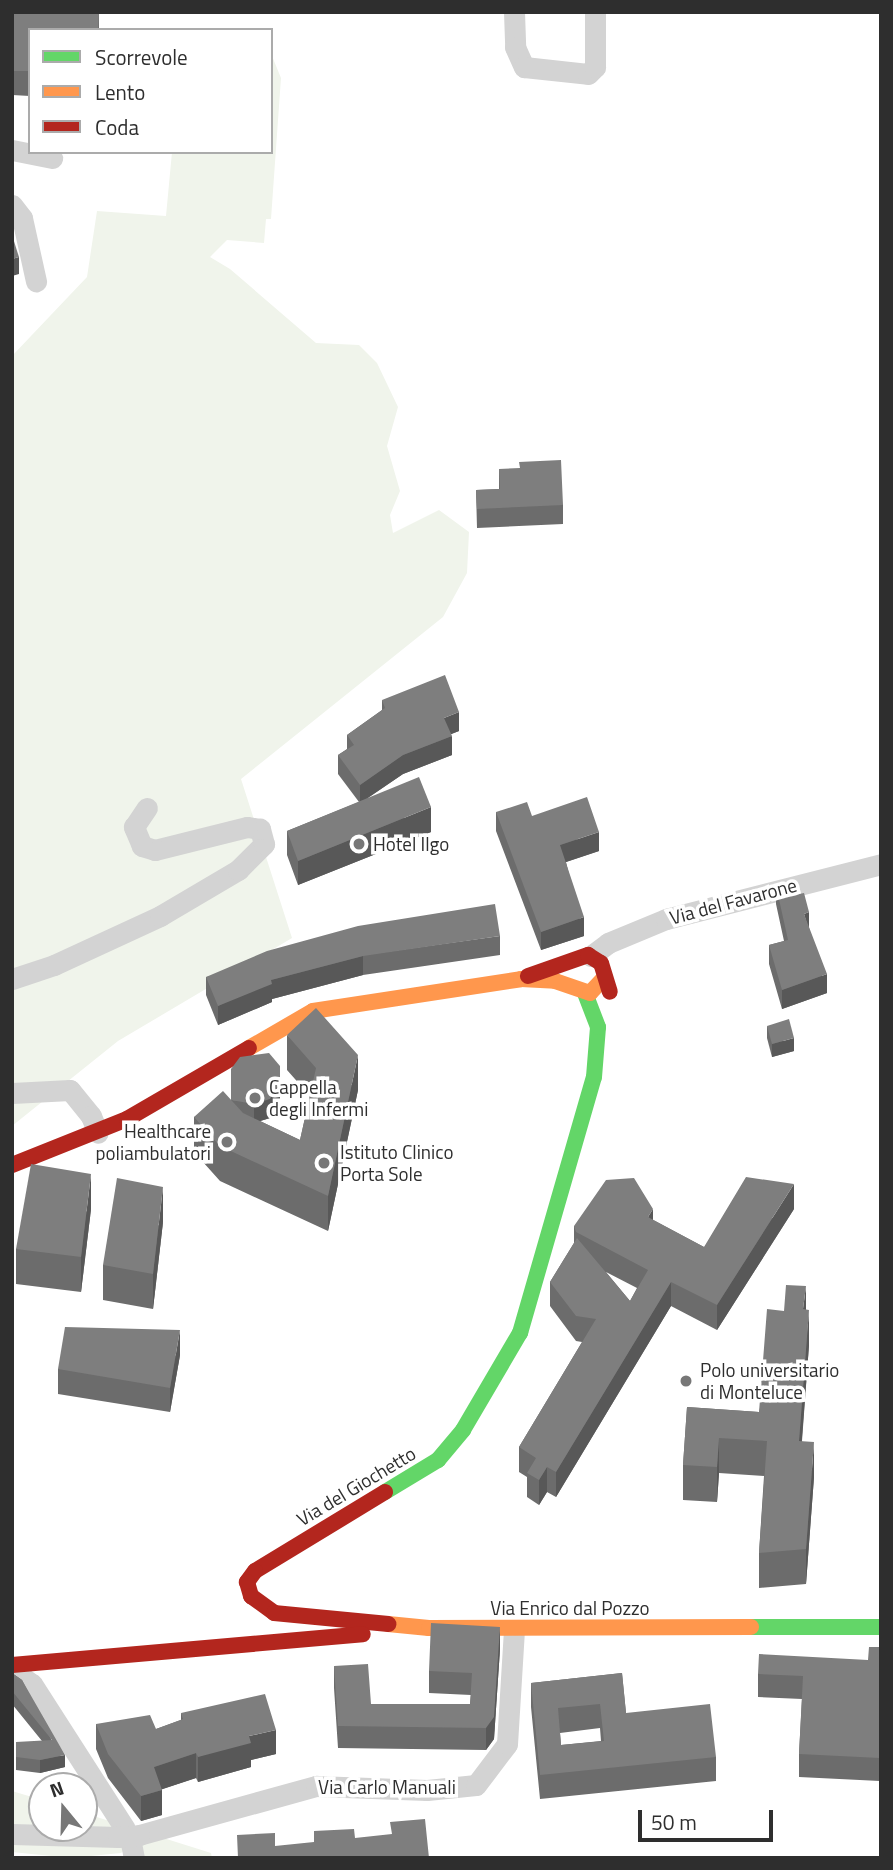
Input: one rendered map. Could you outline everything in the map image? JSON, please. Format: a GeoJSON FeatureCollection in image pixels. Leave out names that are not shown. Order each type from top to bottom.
{"type":"FeatureCollection","features":[{"type":"Feature","properties":{"kind":"street"},"geometry":{"type":"LineString","coordinates":[[514,12],[515,47],[524,67],[588,74],[595,67],[595,12]]}},
{"type":"Feature","properties":{"kind":"street"},"geometry":{"type":"LineString","coordinates":[[32,154],[52,158]]}},
{"type":"Feature","properties":{"kind":"street"},"geometry":{"type":"LineString","coordinates":[[12,205],[22,218],[36,281]]}},
{"type":"Feature","properties":{"kind":"street"},"geometry":{"type":"LineString","coordinates":[[12,979],[54,965],[160,916],[239,870],[264,844],[260,829],[247,827],[155,850],[142,846],[134,838],[134,827],[147,808]]}},
{"type":"Feature","properties":{"kind":"street","name":"Via del Favarone"},"geometry":{"type":"LineString","coordinates":[[581,959],[608,943],[666,919],[881,864]]}},
{"type":"Feature","properties":{"kind":"street"},"geometry":{"type":"LineString","coordinates":[[12,1165],[98,1133],[313,1011],[521,979],[581,959]]}},
{"type":"Feature","properties":{"kind":"street"},"geometry":{"type":"LineString","coordinates":[[569,985],[566,971],[581,959]]}},
{"type":"Feature","properties":{"kind":"street","name":"Via del Giochetto"},"geometry":{"type":"LineString","coordinates":[[581,959],[601,963],[613,1013],[607,1053],[594,1077]]}},
{"type":"Feature","properties":{"kind":"street"},"geometry":{"type":"LineString","coordinates":[[521,979],[569,985],[585,993],[598,988],[604,978]]}},
{"type":"Feature","properties":{"kind":"street","name":"Via del Giochetto"},"geometry":{"type":"LineString","coordinates":[[378,1624],[274,1613],[259,1606],[247,1582],[274,1559],[438,1460],[463,1430],[520,1333],[594,1077],[598,1027],[585,993]]}},
{"type":"Feature","properties":{"kind":"street"},"geometry":{"type":"LineString","coordinates":[[140,1132],[216,1067]]}},
{"type":"Feature","properties":{"kind":"street"},"geometry":{"type":"LineString","coordinates":[[12,1093],[70,1090],[91,1116],[98,1133]]}},
{"type":"Feature","properties":{"kind":"street"},"geometry":{"type":"LineString","coordinates":[[12,1181],[63,1164]]}},
{"type":"Feature","properties":{"kind":"street","name":"Via Enrico dal Pozzo"},"geometry":{"type":"LineString","coordinates":[[12,1668],[194,1647],[358,1637],[378,1624],[514,1630],[881,1627]]}},
{"type":"Feature","properties":{"kind":"street","name":"Via Carlo Manuali"},"geometry":{"type":"LineString","coordinates":[[12,1834],[129,1841],[316,1786],[426,1790],[476,1785],[507,1744],[514,1630]]}},
{"type":"Feature","properties":{"kind":"street"},"geometry":{"type":"LineString","coordinates":[[12,1668],[32,1684],[129,1841]]}},
{"type":"Feature","properties":{"kind":"shaded area"},"geometry":{"type":"Polygon","coordinates":[[[273,58],[281,78],[271,219],[266,219],[264,243],[227,240],[210,257],[230,269],[316,343],[359,345],[377,363],[398,407],[387,446],[400,491],[390,515],[393,533],[439,510],[469,532],[467,573],[443,617],[241,779],[292,938],[118,1041],[12,1126],[12,356],[87,277],[97,211],[166,216],[172,154],[273,154],[273,58]]]}},
{"type":"Feature","properties":{"kind":"shaded area"},"geometry":{"type":"Polygon","coordinates":[[[12,1791],[28,1796],[28,1842],[98,1842],[98,1817],[211,1853],[212,1858],[134,1858],[131,1844],[121,1853],[71,1858],[12,1852],[12,1791]]]}},
{"type":"Feature","properties":{"kind":"building"},"geometry":{"type":"Polygon","coordinates":[[[12,12],[99,12],[98,28],[28,28],[28,71],[12,71],[12,12]]]}},
{"type":"Feature","properties":{"kind":"building"},"geometry":{"type":"Polygon","coordinates":[[[12,235],[19,257],[12,259],[12,235]]]}},
{"type":"Feature","properties":{"kind":"building"},"geometry":{"type":"Polygon","coordinates":[[[561,460],[563,505],[477,509],[476,490],[500,489],[499,469],[520,468],[519,462],[561,460]]]}},
{"type":"Feature","properties":{"kind":"building"},"geometry":{"type":"Polygon","coordinates":[[[445,675],[459,712],[444,718],[452,736],[403,755],[360,785],[338,755],[354,745],[347,735],[385,708],[382,700],[445,675]]]}},
{"type":"Feature","properties":{"kind":"building"},"geometry":{"type":"Polygon","coordinates":[[[419,777],[431,807],[298,861],[287,831],[419,777]]]}},
{"type":"Feature","properties":{"kind":"building"},"geometry":{"type":"Polygon","coordinates":[[[587,797],[599,832],[560,845],[584,917],[541,932],[496,812],[527,802],[532,816],[587,797]]]}},
{"type":"Feature","properties":{"kind":"building"},"geometry":{"type":"Polygon","coordinates":[[[794,881],[799,894],[804,893],[809,912],[804,914],[827,974],[782,990],[769,945],[788,940],[776,886],[794,881]]]}},
{"type":"Feature","properties":{"kind":"building"},"geometry":{"type":"Polygon","coordinates":[[[495,904],[500,936],[363,956],[271,980],[272,984],[218,1006],[206,977],[267,951],[358,926],[495,904]]]}},
{"type":"Feature","properties":{"kind":"building"},"geometry":{"type":"Polygon","coordinates":[[[316,1008],[358,1055],[328,1196],[220,1146],[194,1117],[223,1091],[243,1113],[300,1140],[316,1068],[287,1035],[316,1008]]]}},
{"type":"Feature","properties":{"kind":"building"},"geometry":{"type":"Polygon","coordinates":[[[789,1019],[794,1038],[772,1044],[767,1026],[789,1019]]]}},
{"type":"Feature","properties":{"kind":"building"},"geometry":{"type":"Polygon","coordinates":[[[269,1053],[280,1066],[280,1082],[270,1099],[254,1104],[231,1100],[231,1069],[240,1057],[269,1053]]]}},
{"type":"Feature","properties":{"kind":"building"},"geometry":{"type":"Polygon","coordinates":[[[31,1164],[91,1174],[81,1257],[16,1249],[31,1164]]]}},
{"type":"Feature","properties":{"kind":"building"},"geometry":{"type":"Polygon","coordinates":[[[746,1177],[794,1184],[717,1305],[671,1282],[556,1472],[547,1467],[539,1480],[527,1473],[536,1458],[519,1447],[596,1319],[576,1316],[550,1282],[577,1238],[630,1301],[648,1270],[576,1232],[574,1226],[606,1180],[634,1178],[653,1209],[648,1217],[704,1247],[746,1177]]]}},
{"type":"Feature","properties":{"kind":"building"},"geometry":{"type":"Polygon","coordinates":[[[117,1178],[163,1187],[153,1274],[103,1265],[117,1178]]]}},
{"type":"Feature","properties":{"kind":"building"},"geometry":{"type":"Polygon","coordinates":[[[786,1285],[806,1286],[803,1309],[809,1310],[799,1441],[814,1442],[806,1549],[759,1553],[767,1441],[719,1438],[717,1467],[683,1465],[687,1407],[759,1412],[767,1309],[784,1311],[786,1285]]]}},
{"type":"Feature","properties":{"kind":"building"},"geometry":{"type":"Polygon","coordinates":[[[65,1327],[180,1330],[170,1388],[58,1369],[65,1327]]]}},
{"type":"Feature","properties":{"kind":"building"},"geometry":{"type":"Polygon","coordinates":[[[431,1623],[500,1627],[494,1717],[486,1728],[338,1726],[334,1666],[368,1664],[371,1704],[470,1704],[472,1673],[429,1671],[431,1623]]]}},
{"type":"Feature","properties":{"kind":"building"},"geometry":{"type":"Polygon","coordinates":[[[869,1647],[881,1647],[880,1758],[799,1754],[803,1676],[758,1674],[759,1654],[868,1660],[869,1647]]]}},
{"type":"Feature","properties":{"kind":"building"},"geometry":{"type":"Polygon","coordinates":[[[12,1673],[22,1680],[65,1755],[40,1760],[16,1757],[16,1742],[52,1740],[12,1691],[12,1673]]]}},
{"type":"Feature","properties":{"kind":"building"},"geometry":{"type":"Polygon","coordinates":[[[622,1673],[626,1713],[710,1704],[716,1757],[540,1775],[531,1683],[622,1673]],[[600,1704],[558,1708],[561,1745],[604,1741],[600,1704]]]}},
{"type":"Feature","properties":{"kind":"building"},"geometry":{"type":"Polygon","coordinates":[[[265,1694],[276,1730],[249,1736],[251,1743],[198,1757],[196,1753],[154,1767],[162,1790],[141,1796],[108,1754],[96,1724],[150,1715],[156,1729],[183,1719],[181,1713],[265,1694]]]}},
{"type":"Feature","properties":{"kind":"building"},"geometry":{"type":"Polygon","coordinates":[[[425,1819],[429,1858],[238,1858],[237,1835],[275,1833],[275,1846],[314,1842],[314,1831],[354,1829],[355,1838],[392,1834],[390,1822],[425,1819]]]}},
{"type":"Feature","properties":{"kind":"traffic: fast"},"geometry":{"type":"LineString","coordinates":[[385,1492],[438,1460],[463,1430],[520,1333],[594,1077],[598,1027],[585,993]]}},
{"type":"Feature","properties":{"kind":"traffic: fast"},"geometry":{"type":"LineString","coordinates":[[751,1627],[881,1627]]}},
{"type":"Feature","properties":{"kind":"traffic: slow"},"geometry":{"type":"LineString","coordinates":[[249,1048],[313,1011],[521,979],[555,981],[590,993],[604,978]]}},
{"type":"Feature","properties":{"kind":"traffic: slow"},"geometry":{"type":"LineString","coordinates":[[388,1624],[429,1628],[751,1627]]}},
{"type":"Feature","properties":{"kind":"traffic: jam"},"geometry":{"type":"LineString","coordinates":[[528,976],[588,955],[601,963],[610,992]]}},
{"type":"Feature","properties":{"kind":"traffic: jam"},"geometry":{"type":"LineString","coordinates":[[12,1165],[127,1119],[249,1048]]}},
{"type":"Feature","properties":{"kind":"traffic: jam"},"geometry":{"type":"LineString","coordinates":[[385,1492],[255,1571],[247,1582],[251,1596],[274,1613],[388,1624]]}},
{"type":"Feature","properties":{"kind":"traffic: jam"},"geometry":{"type":"LineString","coordinates":[[12,1665],[363,1634]]}},
{"type":"Feature","properties":{"kind":"place","name":"Hotel Ilgo"},"geometry":{"type":"Point","coordinates":[359,844]}},
{"type":"Feature","properties":{"kind":"place","name":"Cappella degli Infermi"},"geometry":{"type":"Point","coordinates":[255,1098]}},
{"type":"Feature","properties":{"kind":"place","name":"Healthcare poliambulatori"},"geometry":{"type":"Point","coordinates":[227,1142]}},
{"type":"Feature","properties":{"kind":"place","name":"Istituto Clinico Porta Sole"},"geometry":{"type":"Point","coordinates":[324,1163]}},
{"type":"Feature","properties":{"kind":"place","name":"Polo universitario di Monteluce"},"geometry":{"type":"Point","coordinates":[686,1381]}}]}
